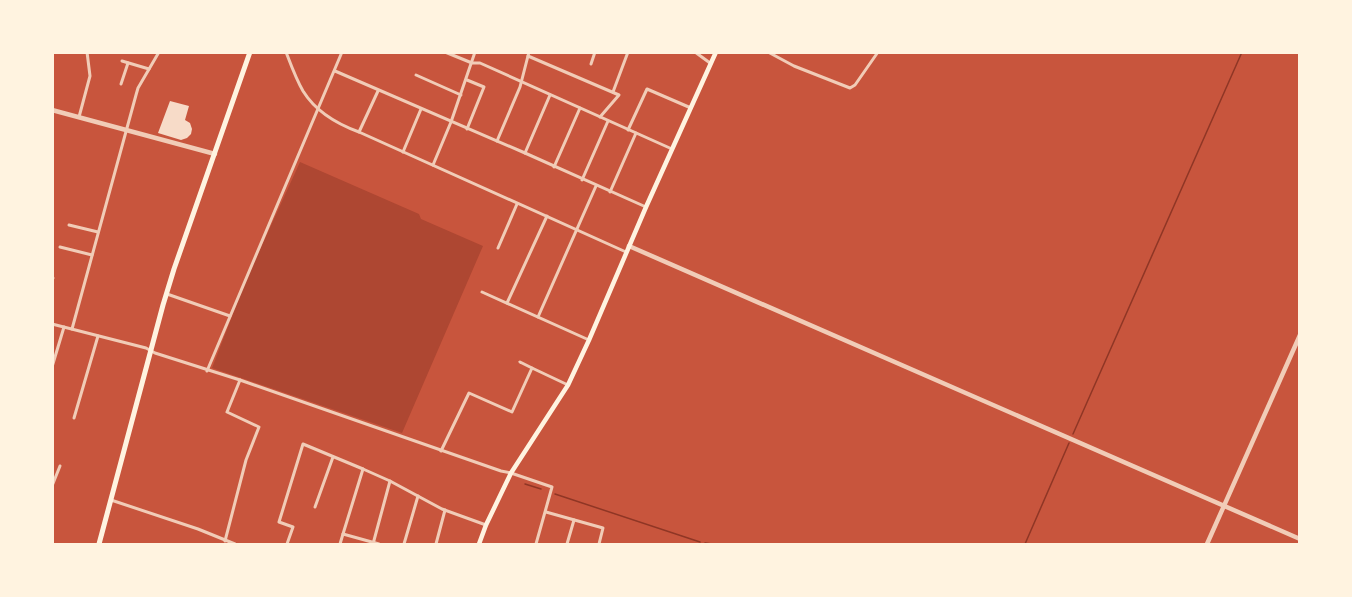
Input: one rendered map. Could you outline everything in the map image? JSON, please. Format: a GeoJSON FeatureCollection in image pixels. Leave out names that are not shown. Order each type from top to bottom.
{"type":"FeatureCollection","features":[{"type":"Feature","properties":{"kind":"highway"},"geometry":{"type":"LineString","coordinates":[[99,544],[166,294],[250,52]]}},
{"type":"Feature","properties":{"kind":"main road"},"geometry":{"type":"LineString","coordinates":[[478,544],[511,473],[568,385],[716,52]]}},
{"type":"Feature","properties":{"kind":"street"},"geometry":{"type":"LineString","coordinates":[[79,117],[90,76],[87,52]]}},
{"type":"Feature","properties":{"kind":"street"},"geometry":{"type":"LineString","coordinates":[[72,329],[135,95],[159,52]]}},
{"type":"Feature","properties":{"kind":"street"},"geometry":{"type":"LineString","coordinates":[[286,52],[303,91],[319,109],[337,123],[626,252]]}},
{"type":"Feature","properties":{"kind":"street"},"geometry":{"type":"LineString","coordinates":[[207,370],[342,52]]}},
{"type":"Feature","properties":{"kind":"street"},"geometry":{"type":"LineString","coordinates":[[445,52],[472,63],[480,63],[672,149]]}},
{"type":"Feature","properties":{"kind":"street"},"geometry":{"type":"LineString","coordinates":[[433,165],[452,122],[475,52]]}},
{"type":"Feature","properties":{"kind":"street"},"geometry":{"type":"LineString","coordinates":[[591,63],[595,52]]}},
{"type":"Feature","properties":{"kind":"street"},"geometry":{"type":"LineString","coordinates":[[613,92],[628,52]]}},
{"type":"Feature","properties":{"kind":"street"},"geometry":{"type":"LineString","coordinates":[[695,52],[711,64]]}},
{"type":"Feature","properties":{"kind":"street"},"geometry":{"type":"LineString","coordinates":[[768,52],[794,66],[850,88],[855,86],[878,52]]}},
{"type":"Feature","properties":{"kind":"street"},"geometry":{"type":"LineString","coordinates":[[497,141],[520,87],[528,54],[619,95],[600,117]]}},
{"type":"Feature","properties":{"kind":"street"},"geometry":{"type":"LineString","coordinates":[[122,61],[150,69]]}},
{"type":"Feature","properties":{"kind":"street"},"geometry":{"type":"LineString","coordinates":[[121,84],[128,63]]}},
{"type":"Feature","properties":{"kind":"street"},"geometry":{"type":"LineString","coordinates":[[335,71],[646,207]]}},
{"type":"Feature","properties":{"kind":"street"},"geometry":{"type":"LineString","coordinates":[[416,75],[461,95]]}},
{"type":"Feature","properties":{"kind":"street"},"geometry":{"type":"LineString","coordinates":[[467,80],[484,87],[467,129]]}},
{"type":"Feature","properties":{"kind":"street"},"geometry":{"type":"LineString","coordinates":[[628,130],[647,89],[691,108]]}},
{"type":"Feature","properties":{"kind":"street"},"geometry":{"type":"LineString","coordinates":[[359,132],[378,91]]}},
{"type":"Feature","properties":{"kind":"street"},"geometry":{"type":"LineString","coordinates":[[525,153],[550,95]]}},
{"type":"Feature","properties":{"kind":"street"},"geometry":{"type":"LineString","coordinates":[[554,167],[580,108]]}},
{"type":"Feature","properties":{"kind":"street"},"geometry":{"type":"LineString","coordinates":[[52,110],[215,154]]}},
{"type":"Feature","properties":{"kind":"street"},"geometry":{"type":"LineString","coordinates":[[403,152],[421,110]]}},
{"type":"Feature","properties":{"kind":"street"},"geometry":{"type":"LineString","coordinates":[[582,180],[608,121]]}},
{"type":"Feature","properties":{"kind":"street"},"geometry":{"type":"LineString","coordinates":[[610,192],[636,133]]}},
{"type":"Feature","properties":{"kind":"street"},"geometry":{"type":"LineString","coordinates":[[538,317],[596,186]]}},
{"type":"Feature","properties":{"kind":"street"},"geometry":{"type":"LineString","coordinates":[[498,248],[517,204]]}},
{"type":"Feature","properties":{"kind":"street"},"geometry":{"type":"LineString","coordinates":[[507,303],[547,216]]}},
{"type":"Feature","properties":{"kind":"street"},"geometry":{"type":"LineString","coordinates":[[69,225],[98,232]]}},
{"type":"Feature","properties":{"kind":"street"},"geometry":{"type":"LineString","coordinates":[[629,246],[1299,539]]}},
{"type":"Feature","properties":{"kind":"street"},"geometry":{"type":"LineString","coordinates":[[60,247],[92,255]]}},
{"type":"Feature","properties":{"kind":"street"},"geometry":{"type":"LineString","coordinates":[[482,292],[589,340]]}},
{"type":"Feature","properties":{"kind":"street"},"geometry":{"type":"LineString","coordinates":[[166,294],[230,316]]}},
{"type":"Feature","properties":{"kind":"street"},"geometry":{"type":"LineString","coordinates":[[52,324],[151,351],[240,380],[552,488],[536,544]]}},
{"type":"Feature","properties":{"kind":"street"},"geometry":{"type":"LineString","coordinates":[[52,367],[64,327]]}},
{"type":"Feature","properties":{"kind":"street"},"geometry":{"type":"LineString","coordinates":[[1207,544],[1299,335]]}},
{"type":"Feature","properties":{"kind":"street"},"geometry":{"type":"LineString","coordinates":[[74,418],[98,336]]}},
{"type":"Feature","properties":{"kind":"street"},"geometry":{"type":"LineString","coordinates":[[520,362],[568,385]]}},
{"type":"Feature","properties":{"kind":"street"},"geometry":{"type":"LineString","coordinates":[[441,451],[469,393],[512,412],[532,368]]}},
{"type":"Feature","properties":{"kind":"street"},"geometry":{"type":"LineString","coordinates":[[225,541],[246,460],[259,427],[227,412],[240,380]]}},
{"type":"Feature","properties":{"kind":"street"},"geometry":{"type":"LineString","coordinates":[[287,544],[293,527],[279,522],[303,444],[390,481],[445,510],[486,525]]}},
{"type":"Feature","properties":{"kind":"street"},"geometry":{"type":"LineString","coordinates":[[315,507],[333,457]]}},
{"type":"Feature","properties":{"kind":"street"},"geometry":{"type":"LineString","coordinates":[[52,486],[60,466]]}},
{"type":"Feature","properties":{"kind":"street"},"geometry":{"type":"LineString","coordinates":[[340,544],[363,470]]}},
{"type":"Feature","properties":{"kind":"street"},"geometry":{"type":"LineString","coordinates":[[373,544],[390,481]]}},
{"type":"Feature","properties":{"kind":"street"},"geometry":{"type":"LineString","coordinates":[[404,544],[418,495]]}},
{"type":"Feature","properties":{"kind":"street"},"geometry":{"type":"LineString","coordinates":[[111,500],[198,529],[234,544]]}},
{"type":"Feature","properties":{"kind":"street"},"geometry":{"type":"LineString","coordinates":[[436,544],[445,510]]}},
{"type":"Feature","properties":{"kind":"street"},"geometry":{"type":"LineString","coordinates":[[546,511],[603,528],[599,544]]}},
{"type":"Feature","properties":{"kind":"street"},"geometry":{"type":"LineString","coordinates":[[567,544],[574,520]]}},
{"type":"Feature","properties":{"kind":"street"},"geometry":{"type":"LineString","coordinates":[[343,534],[379,544]]}},
{"type":"Feature","properties":{"kind":"shaded area"},"geometry":{"type":"Polygon","coordinates":[[[300,162],[419,214],[421,219],[483,246],[402,433],[212,368],[246,280],[300,162]]]}},
{"type":"Feature","properties":{"kind":"building"},"geometry":{"type":"Polygon","coordinates":[[[170,101],[189,106],[185,120],[190,123],[192,129],[187,138],[181,140],[158,133],[170,101]]]}},
{"type":"Feature","properties":{"kind":"waterway"},"geometry":{"type":"LineString","coordinates":[[1073,434],[1242,52]]}},
{"type":"Feature","properties":{"kind":"waterway"},"geometry":{"type":"LineString","coordinates":[[1025,544],[1069,443]]}},
{"type":"Feature","properties":{"kind":"waterway"},"geometry":{"type":"LineString","coordinates":[[525,484],[541,489]]}},
{"type":"Feature","properties":{"kind":"waterway"},"geometry":{"type":"LineString","coordinates":[[555,494],[700,542]]}},
{"type":"Feature","properties":{"kind":"waterway"},"geometry":{"type":"LineString","coordinates":[[705,543],[712,544]]}}]}
